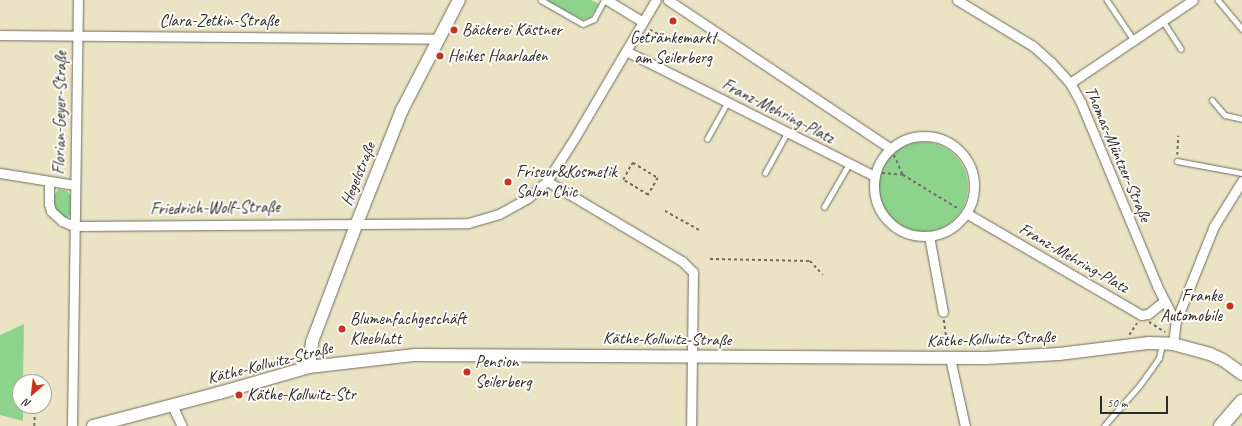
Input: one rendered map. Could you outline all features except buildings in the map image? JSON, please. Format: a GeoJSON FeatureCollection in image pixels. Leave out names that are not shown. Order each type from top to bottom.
{"type":"FeatureCollection","features":[{"type":"Feature","properties":{"kind":"main road"},"geometry":{"type":"LineString","coordinates":[[1221,426],[1242,402]]}},
{"type":"Feature","properties":{"kind":"street","name":"Florian-Geyer-Straße"},"geometry":{"type":"LineString","coordinates":[[72,426],[78,0]]}},
{"type":"Feature","properties":{"kind":"street","name":"Hegelstraße"},"geometry":{"type":"LineString","coordinates":[[309,368],[312,342],[402,110],[458,0]]}},
{"type":"Feature","properties":{"kind":"street"},"geometry":{"type":"LineString","coordinates":[[607,0],[642,23]]}},
{"type":"Feature","properties":{"kind":"street","name":"Friedrich-Wolf-Straße"},"geometry":{"type":"LineString","coordinates":[[74,226],[468,223],[499,214],[528,198],[547,181],[574,139],[656,0]]}},
{"type":"Feature","properties":{"kind":"street","name":"Franz-Mehring-Platz"},"geometry":{"type":"LineString","coordinates":[[668,0],[890,148]]}},
{"type":"Feature","properties":{"kind":"street","name":"Thomas-Müntzer-Straße"},"geometry":{"type":"LineString","coordinates":[[957,0],[1033,46],[1051,62],[1070,83],[1081,103],[1164,301],[1176,321]]}},
{"type":"Feature","properties":{"kind":"street"},"geometry":{"type":"LineString","coordinates":[[1070,83],[1163,21],[1182,3],[1193,0]]}},
{"type":"Feature","properties":{"kind":"street","name":"Clara-Zetkin-Straße"},"geometry":{"type":"LineString","coordinates":[[0,35],[438,39]]}},
{"type":"Feature","properties":{"kind":"street","name":"Franz-Mehring-Platz"},"geometry":{"type":"LineString","coordinates":[[626,51],[849,164],[875,174]]}},
{"type":"Feature","properties":{"kind":"street"},"geometry":{"type":"LineString","coordinates":[[927,136],[943,139],[957,148],[968,162],[973,177],[973,194],[966,213],[957,223],[948,230],[929,236],[914,235],[903,231],[884,217],[875,196],[875,174],[883,157],[890,148],[910,137],[927,136]]}},
{"type":"Feature","properties":{"kind":"street"},"geometry":{"type":"LineString","coordinates":[[0,173],[75,185]]}},
{"type":"Feature","properties":{"kind":"street"},"geometry":{"type":"LineString","coordinates":[[547,181],[682,261],[692,272],[691,426]]}},
{"type":"Feature","properties":{"kind":"street"},"geometry":{"type":"LineString","coordinates":[[1170,341],[1176,321],[1214,226],[1242,181]]}},
{"type":"Feature","properties":{"kind":"street","name":"Florian-Geyer-Straße"},"geometry":{"type":"LineString","coordinates":[[50,182],[49,204],[51,211],[62,221],[74,226]]}},
{"type":"Feature","properties":{"kind":"street","name":"Franz-Mehring-Platz"},"geometry":{"type":"LineString","coordinates":[[966,213],[1141,315]]}},
{"type":"Feature","properties":{"kind":"street"},"geometry":{"type":"LineString","coordinates":[[929,236],[943,312]]}},
{"type":"Feature","properties":{"kind":"street"},"geometry":{"type":"LineString","coordinates":[[1141,315],[1148,314],[1164,301]]}},
{"type":"Feature","properties":{"kind":"street","name":"Käthe-Kollwitz-Straße"},"geometry":{"type":"LineString","coordinates":[[93,426],[309,368],[381,358],[439,354],[692,356],[949,353],[1025,357],[1170,341],[1210,354],[1223,360],[1242,374]]}},
{"type":"Feature","properties":{"kind":"street"},"geometry":{"type":"LineString","coordinates":[[949,353],[965,426]]}},
{"type":"Feature","properties":{"kind":"street"},"geometry":{"type":"LineString","coordinates":[[172,405],[182,426]]}},
{"type":"Feature","properties":{"kind":"lane"},"geometry":{"type":"LineString","coordinates":[[541,0],[583,24],[594,19],[604,0]]}},
{"type":"Feature","properties":{"kind":"lane"},"geometry":{"type":"LineString","coordinates":[[1107,0],[1134,40]]}},
{"type":"Feature","properties":{"kind":"lane"},"geometry":{"type":"LineString","coordinates":[[1218,0],[1242,29]]}},
{"type":"Feature","properties":{"kind":"lane"},"geometry":{"type":"LineString","coordinates":[[1163,21],[1181,49]]}},
{"type":"Feature","properties":{"kind":"lane"},"geometry":{"type":"LineString","coordinates":[[1212,100],[1225,115],[1242,119]]}},
{"type":"Feature","properties":{"kind":"lane"},"geometry":{"type":"LineString","coordinates":[[707,139],[727,103]]}},
{"type":"Feature","properties":{"kind":"lane"},"geometry":{"type":"LineString","coordinates":[[765,173],[787,133]]}},
{"type":"Feature","properties":{"kind":"lane"},"geometry":{"type":"LineString","coordinates":[[1177,161],[1242,173]]}},
{"type":"Feature","properties":{"kind":"lane"},"geometry":{"type":"LineString","coordinates":[[824,207],[849,164]]}},
{"type":"Feature","properties":{"kind":"lane"},"geometry":{"type":"LineString","coordinates":[[1104,426],[1139,386],[1170,341]]}},
{"type":"Feature","properties":{"kind":"path"},"geometry":{"type":"LineString","coordinates":[[636,34],[655,42],[659,35],[642,23]]}},
{"type":"Feature","properties":{"kind":"path"},"geometry":{"type":"LineString","coordinates":[[1177,161],[1178,136]]}},
{"type":"Feature","properties":{"kind":"path"},"geometry":{"type":"LineString","coordinates":[[890,148],[903,175]]}},
{"type":"Feature","properties":{"kind":"path"},"geometry":{"type":"LineString","coordinates":[[633,163],[658,178],[648,195],[622,180],[630,165],[633,163]]}},
{"type":"Feature","properties":{"kind":"path"},"geometry":{"type":"LineString","coordinates":[[875,174],[903,175],[966,213]]}},
{"type":"Feature","properties":{"kind":"path"},"geometry":{"type":"LineString","coordinates":[[665,211],[699,230]]}},
{"type":"Feature","properties":{"kind":"path"},"geometry":{"type":"LineString","coordinates":[[710,259],[810,261],[823,275]]}},
{"type":"Feature","properties":{"kind":"path"},"geometry":{"type":"LineString","coordinates":[[943,312],[949,353]]}},
{"type":"Feature","properties":{"kind":"path"},"geometry":{"type":"LineString","coordinates":[[1125,346],[1141,315],[1165,332],[1170,341]]}},
{"type":"Feature","properties":{"kind":"path"},"geometry":{"type":"LineString","coordinates":[[34,426],[35,414]]}},
{"type":"Feature","properties":{"kind":"green space"},"geometry":{"type":"Polygon","coordinates":[[[546,0],[591,0],[599,4],[590,18],[583,20],[546,0]]]}},
{"type":"Feature","properties":{"kind":"green space"},"geometry":{"type":"Polygon","coordinates":[[[923,142],[940,145],[955,155],[965,170],[968,187],[965,204],[955,219],[940,229],[923,232],[906,229],[891,219],[881,204],[878,187],[881,170],[891,155],[906,145],[923,142]]]}},
{"type":"Feature","properties":{"kind":"green space"},"geometry":{"type":"Polygon","coordinates":[[[59,189],[67,191],[71,196],[71,214],[67,218],[63,218],[54,209],[53,196],[59,189]]]}},
{"type":"Feature","properties":{"kind":"green space"},"geometry":{"type":"Polygon","coordinates":[[[24,324],[23,374],[12,374],[12,414],[23,414],[23,421],[0,415],[0,335],[24,324]]]}},
{"type":"Feature","properties":{"kind":"place","name":"Getränkemarkt am Seilerberg"},"geometry":{"type":"Point","coordinates":[673,21]}},
{"type":"Feature","properties":{"kind":"place","name":"Bäckerei Kästner"},"geometry":{"type":"Point","coordinates":[454,30]}},
{"type":"Feature","properties":{"kind":"place","name":"Heikes Haarladen"},"geometry":{"type":"Point","coordinates":[440,56]}},
{"type":"Feature","properties":{"kind":"place","name":"Friseur&Kosmetik Salon Chic"},"geometry":{"type":"Point","coordinates":[508,182]}},
{"type":"Feature","properties":{"kind":"place","name":"Franke Automobile"},"geometry":{"type":"Point","coordinates":[1230,306]}},
{"type":"Feature","properties":{"kind":"place","name":"Blumenfachgeschäft Kleeblatt"},"geometry":{"type":"Point","coordinates":[342,329]}},
{"type":"Feature","properties":{"kind":"place","name":"Pension Seilerberg"},"geometry":{"type":"Point","coordinates":[467,372]}},
{"type":"Feature","properties":{"kind":"place","name":"Käthe-Kollwitz-Str"},"geometry":{"type":"Point","coordinates":[239,395]}}]}
